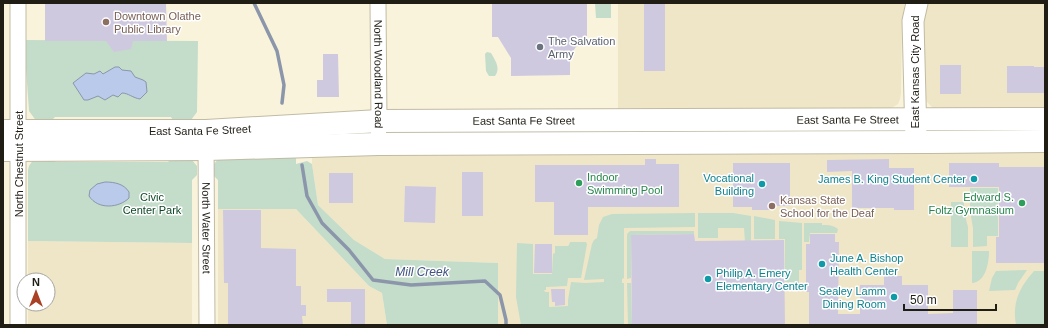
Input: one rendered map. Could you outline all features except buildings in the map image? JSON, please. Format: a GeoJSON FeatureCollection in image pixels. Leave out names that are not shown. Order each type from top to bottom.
{"type":"FeatureCollection","features":[{"type":"Feature","properties":{"kind":"main road","name":"East Santa Fe Street"},"geometry":{"type":"LineString","coordinates":[[206,140],[379,121],[1045,119]]}},
{"type":"Feature","properties":{"kind":"main road"},"geometry":{"type":"LineString","coordinates":[[513,121],[513,144]]}},
{"type":"Feature","properties":{"kind":"main road","name":"East Santa Fe Street"},"geometry":{"type":"LineString","coordinates":[[11,140],[206,140],[378,144],[1045,141]]}},
{"type":"Feature","properties":{"kind":"street","name":"North Chestnut Street"},"geometry":{"type":"LineString","coordinates":[[18,3],[11,140],[18,325]]}},
{"type":"Feature","properties":{"kind":"street","name":"North Woodland Road"},"geometry":{"type":"LineString","coordinates":[[378,3],[378,144]]}},
{"type":"Feature","properties":{"kind":"street","name":"East Kansas City Road"},"geometry":{"type":"LineString","coordinates":[[916,142],[913,21],[917,3]]}},
{"type":"Feature","properties":{"kind":"street","name":"North Water Street"},"geometry":{"type":"LineString","coordinates":[[206,140],[207,325]]}},
{"type":"Feature","properties":{"kind":"shaded area"},"geometry":{"type":"Polygon","coordinates":[[[618,3],[905,3],[902,21],[900,99],[898,104],[890,109],[618,112],[618,3]]]}},
{"type":"Feature","properties":{"kind":"shaded area"},"geometry":{"type":"Polygon","coordinates":[[[927,3],[1045,3],[1045,111],[938,110],[933,108],[927,102],[924,93],[924,17],[927,3]]]}},
{"type":"Feature","properties":{"kind":"shaded area","name":"Kansas State School for the Deaf"},"geometry":{"type":"Polygon","coordinates":[[[1045,146],[1045,325],[498,325],[498,263],[385,259],[354,240],[318,205],[312,164],[312,153],[1045,146]]]}},
{"type":"Feature","properties":{"kind":"shaded area"},"geometry":{"type":"Polygon","coordinates":[[[3,164],[4,168],[4,325],[3,325],[3,164]]]}},
{"type":"Feature","properties":{"kind":"shaded area"},"geometry":{"type":"Polygon","coordinates":[[[218,209],[296,209],[369,286],[382,293],[387,325],[218,325],[218,209]]]}},
{"type":"Feature","properties":{"kind":"shaded area"},"geometry":{"type":"Polygon","coordinates":[[[28,241],[192,243],[192,325],[28,325],[28,312],[56,312],[56,272],[28,272],[28,241]]]}},
{"type":"Feature","properties":{"kind":"green space"},"geometry":{"type":"Polygon","coordinates":[[[595,3],[611,3],[611,18],[596,18],[595,3]]]}},
{"type":"Feature","properties":{"kind":"green space"},"geometry":{"type":"Polygon","coordinates":[[[24,40],[198,41],[197,112],[191,120],[174,122],[171,117],[55,117],[50,122],[37,122],[29,111],[24,40]]]}},
{"type":"Feature","properties":{"kind":"green space"},"geometry":{"type":"Polygon","coordinates":[[[487,52],[491,53],[497,64],[497,73],[495,76],[489,76],[486,71],[485,54],[487,52]]]}},
{"type":"Feature","properties":{"kind":"green space"},"geometry":{"type":"Polygon","coordinates":[[[296,153],[296,164],[307,161],[312,164],[318,205],[354,240],[385,259],[498,263],[498,325],[387,325],[382,293],[369,286],[296,209],[218,209],[218,180],[213,175],[214,164],[218,159],[296,153]]]}},
{"type":"Feature","properties":{"kind":"green space","name":"Civic Center Park"},"geometry":{"type":"Polygon","coordinates":[[[172,158],[192,160],[197,166],[197,175],[192,180],[192,243],[28,241],[28,170],[33,160],[53,160],[56,162],[168,162],[172,158]]]}},
{"type":"Feature","properties":{"kind":"green space"},"geometry":{"type":"Polygon","coordinates":[[[970,188],[998,188],[998,236],[987,236],[987,246],[973,247],[970,188]]]}},
{"type":"Feature","properties":{"kind":"green space"},"geometry":{"type":"Polygon","coordinates":[[[951,202],[964,202],[964,212],[968,227],[968,247],[951,247],[951,202]]]}},
{"type":"Feature","properties":{"kind":"green space"},"geometry":{"type":"Polygon","coordinates":[[[695,213],[695,227],[624,228],[624,278],[622,279],[622,283],[624,283],[624,325],[521,325],[516,297],[517,243],[533,244],[533,274],[552,274],[555,246],[568,246],[570,242],[586,242],[587,244],[581,278],[568,278],[567,286],[546,287],[546,290],[544,290],[545,292],[549,292],[549,307],[568,306],[571,282],[604,282],[604,279],[584,280],[592,244],[597,238],[599,225],[603,217],[612,214],[695,213]]]}},
{"type":"Feature","properties":{"kind":"green space"},"geometry":{"type":"Polygon","coordinates":[[[698,213],[733,213],[751,216],[751,242],[745,242],[744,228],[718,228],[718,238],[698,238],[698,213]]]}},
{"type":"Feature","properties":{"kind":"green space"},"geometry":{"type":"Polygon","coordinates":[[[754,216],[775,220],[775,239],[754,239],[754,216]]]}},
{"type":"Feature","properties":{"kind":"green space"},"geometry":{"type":"Polygon","coordinates":[[[779,221],[802,223],[802,270],[799,270],[799,283],[785,282],[785,239],[779,239],[779,221]]]}},
{"type":"Feature","properties":{"kind":"green space"},"geometry":{"type":"Polygon","coordinates":[[[804,223],[822,223],[822,225],[832,226],[838,229],[837,233],[810,233],[809,242],[804,242],[804,223]]]}},
{"type":"Feature","properties":{"kind":"green space"},"geometry":{"type":"Polygon","coordinates":[[[630,231],[694,231],[694,234],[631,235],[631,278],[627,279],[627,234],[630,231]]]}},
{"type":"Feature","properties":{"kind":"green space"},"geometry":{"type":"Polygon","coordinates":[[[972,251],[989,251],[984,275],[977,282],[972,283],[972,251]]]}},
{"type":"Feature","properties":{"kind":"green space"},"geometry":{"type":"Polygon","coordinates":[[[1027,270],[1015,290],[989,291],[992,278],[996,271],[1027,270]]]}},
{"type":"Feature","properties":{"kind":"green space"},"geometry":{"type":"Polygon","coordinates":[[[1034,271],[1045,271],[1045,325],[1016,325],[1015,310],[1018,296],[1024,284],[1034,271]]]}},
{"type":"Feature","properties":{"kind":"green space"},"geometry":{"type":"Polygon","coordinates":[[[627,283],[631,283],[632,325],[628,325],[627,283]]]}},
{"type":"Feature","properties":{"kind":"water"},"geometry":{"type":"Polygon","coordinates":[[[115,67],[119,67],[122,70],[131,71],[135,77],[146,82],[147,92],[140,99],[122,93],[118,97],[113,95],[105,100],[98,96],[84,100],[73,83],[86,73],[94,74],[100,71],[103,74],[115,67]]]}},
{"type":"Feature","properties":{"kind":"water"},"geometry":{"type":"Polygon","coordinates":[[[105,182],[116,183],[125,187],[129,192],[129,198],[120,204],[109,206],[98,204],[93,201],[89,196],[90,190],[97,184],[105,182]]]}},
{"type":"Feature","properties":{"kind":"waterway","name":"Mill Creek"},"geometry":{"type":"LineString","coordinates":[[254,3],[277,51],[284,85],[282,103]]}},
{"type":"Feature","properties":{"kind":"waterway","name":"Mill Creek"},"geometry":{"type":"LineString","coordinates":[[302,165],[307,196],[322,223],[349,250],[373,280],[411,285],[485,281],[500,295],[506,325]]}},
{"type":"Feature","properties":{"kind":"place","name":"Downtown Olathe Public Library"},"geometry":{"type":"Point","coordinates":[106,22]}},
{"type":"Feature","properties":{"kind":"place","name":"The Salvation Army"},"geometry":{"type":"Point","coordinates":[540,47]}},
{"type":"Feature","properties":{"kind":"place","name":"James B. King Student Center"},"geometry":{"type":"Point","coordinates":[974,179]}},
{"type":"Feature","properties":{"kind":"place","name":"Indoor Swimming Pool"},"geometry":{"type":"Point","coordinates":[579,183]}},
{"type":"Feature","properties":{"kind":"place","name":"Vocational Building"},"geometry":{"type":"Point","coordinates":[762,184]}},
{"type":"Feature","properties":{"kind":"place","name":"Edward S. Foltz Gymnasium"},"geometry":{"type":"Point","coordinates":[1022,203]}},
{"type":"Feature","properties":{"kind":"place","name":"Kansas State School for the Deaf"},"geometry":{"type":"Point","coordinates":[772,206]}},
{"type":"Feature","properties":{"kind":"place","name":"June A. Bishop Health Center"},"geometry":{"type":"Point","coordinates":[822,264]}},
{"type":"Feature","properties":{"kind":"place","name":"Philip A. Emery Elementary Center"},"geometry":{"type":"Point","coordinates":[708,279]}},
{"type":"Feature","properties":{"kind":"place","name":"Sealey Lamm Dining Room"},"geometry":{"type":"Point","coordinates":[894,297]}}]}
